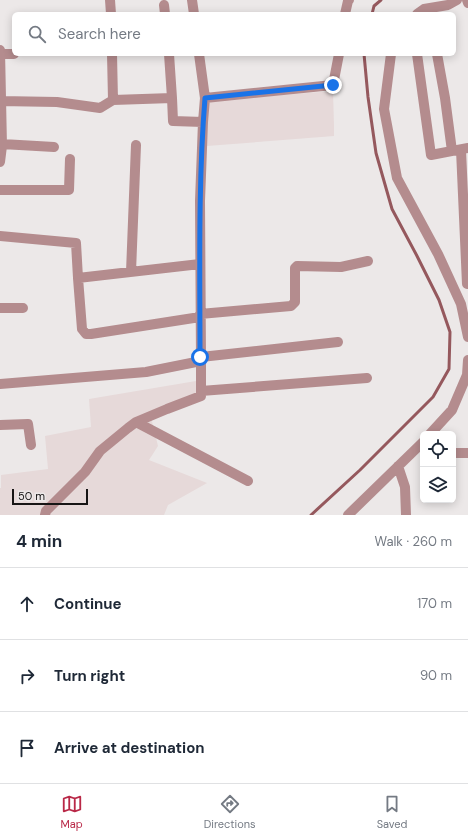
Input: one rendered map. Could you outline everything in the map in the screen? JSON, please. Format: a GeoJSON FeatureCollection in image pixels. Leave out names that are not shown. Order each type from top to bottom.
{"type":"FeatureCollection","features":[{"type":"Feature","properties":{"kind":"street"},"geometry":{"type":"LineString","coordinates":[[110,0],[111,12]]}},
{"type":"Feature","properties":{"kind":"street"},"geometry":{"type":"LineString","coordinates":[[192,0],[194,12]]}},
{"type":"Feature","properties":{"kind":"street"},"geometry":{"type":"LineString","coordinates":[[346,12],[349,0]]}},
{"type":"Feature","properties":{"kind":"street"},"geometry":{"type":"LineString","coordinates":[[420,12],[424,9],[429,11],[448,5],[457,0]]}},
{"type":"Feature","properties":{"kind":"street"},"geometry":{"type":"LineString","coordinates":[[0,162],[2,144],[0,52],[12,54]]}},
{"type":"Feature","properties":{"kind":"street"},"geometry":{"type":"LineString","coordinates":[[112,56],[113,100]]}},
{"type":"Feature","properties":{"kind":"street"},"geometry":{"type":"LineString","coordinates":[[169,56],[173,121],[203,122]]}},
{"type":"Feature","properties":{"kind":"street"},"geometry":{"type":"LineString","coordinates":[[45,515],[46,511],[85,472],[100,451],[128,428],[136,422],[202,396],[200,359],[200,201],[205,98],[199,56]]}},
{"type":"Feature","properties":{"kind":"street"},"geometry":{"type":"LineString","coordinates":[[205,98],[333,85],[339,56]]}},
{"type":"Feature","properties":{"kind":"street"},"geometry":{"type":"LineString","coordinates":[[391,56],[384,109],[397,178],[438,254],[461,304],[468,337]]}},
{"type":"Feature","properties":{"kind":"street"},"geometry":{"type":"LineString","coordinates":[[417,56],[431,155],[460,150]]}},
{"type":"Feature","properties":{"kind":"street"},"geometry":{"type":"LineString","coordinates":[[437,56],[445,98],[460,150],[468,284]]}},
{"type":"Feature","properties":{"kind":"street"},"geometry":{"type":"LineString","coordinates":[[1,102],[57,102],[100,108],[113,100],[172,98]]}},
{"type":"Feature","properties":{"kind":"street"},"geometry":{"type":"LineString","coordinates":[[2,144],[54,147]]}},
{"type":"Feature","properties":{"kind":"street"},"geometry":{"type":"LineString","coordinates":[[131,272],[136,145]]}},
{"type":"Feature","properties":{"kind":"street"},"geometry":{"type":"LineString","coordinates":[[0,190],[69,190],[70,159]]}},
{"type":"Feature","properties":{"kind":"street"},"geometry":{"type":"LineString","coordinates":[[0,236],[76,243],[82,329],[86,334],[200,316],[291,306],[295,302],[295,268],[297,266],[341,267],[368,261]]}},
{"type":"Feature","properties":{"kind":"street"},"geometry":{"type":"LineString","coordinates":[[78,278],[200,264]]}},
{"type":"Feature","properties":{"kind":"street"},"geometry":{"type":"LineString","coordinates":[[0,308],[23,308]]}},
{"type":"Feature","properties":{"kind":"street"},"geometry":{"type":"LineString","coordinates":[[0,384],[146,372],[200,359],[338,342]]}},
{"type":"Feature","properties":{"kind":"street"},"geometry":{"type":"LineString","coordinates":[[433,431],[452,410],[465,385],[468,360]]}},
{"type":"Feature","properties":{"kind":"street"},"geometry":{"type":"LineString","coordinates":[[201,391],[367,378]]}},
{"type":"Feature","properties":{"kind":"street"},"geometry":{"type":"LineString","coordinates":[[136,422],[248,481]]}},
{"type":"Feature","properties":{"kind":"street"},"geometry":{"type":"LineString","coordinates":[[0,426],[28,424],[30,445]]}},
{"type":"Feature","properties":{"kind":"street"},"geometry":{"type":"LineString","coordinates":[[348,515],[398,466],[418,452]]}},
{"type":"Feature","properties":{"kind":"street"},"geometry":{"type":"LineString","coordinates":[[456,453],[468,453]]}},
{"type":"Feature","properties":{"kind":"street"},"geometry":{"type":"LineString","coordinates":[[398,466],[405,487],[406,515]]}},
{"type":"Feature","properties":{"kind":"shaded area"},"geometry":{"type":"Polygon","coordinates":[[[333,91],[334,136],[207,146],[206,101],[333,91]]]}},
{"type":"Feature","properties":{"kind":"shaded area"},"geometry":{"type":"Polygon","coordinates":[[[196,381],[198,394],[150,413],[158,446],[149,460],[207,483],[168,505],[164,515],[0,515],[1,475],[48,469],[45,436],[91,427],[89,399],[196,381]]]}},
{"type":"Feature","properties":{"kind":"waterway"},"geometry":{"type":"LineString","coordinates":[[372,12],[374,6],[381,0]]}},
{"type":"Feature","properties":{"kind":"waterway"},"geometry":{"type":"LineString","coordinates":[[311,515],[360,470],[433,397],[449,369],[450,332],[439,300],[392,209],[376,153],[364,56]]}},
{"type":"Feature","properties":{"kind":"route"},"geometry":{"type":"LineString","coordinates":[[200,357],[200,201],[205,98],[333,85]]}}]}
